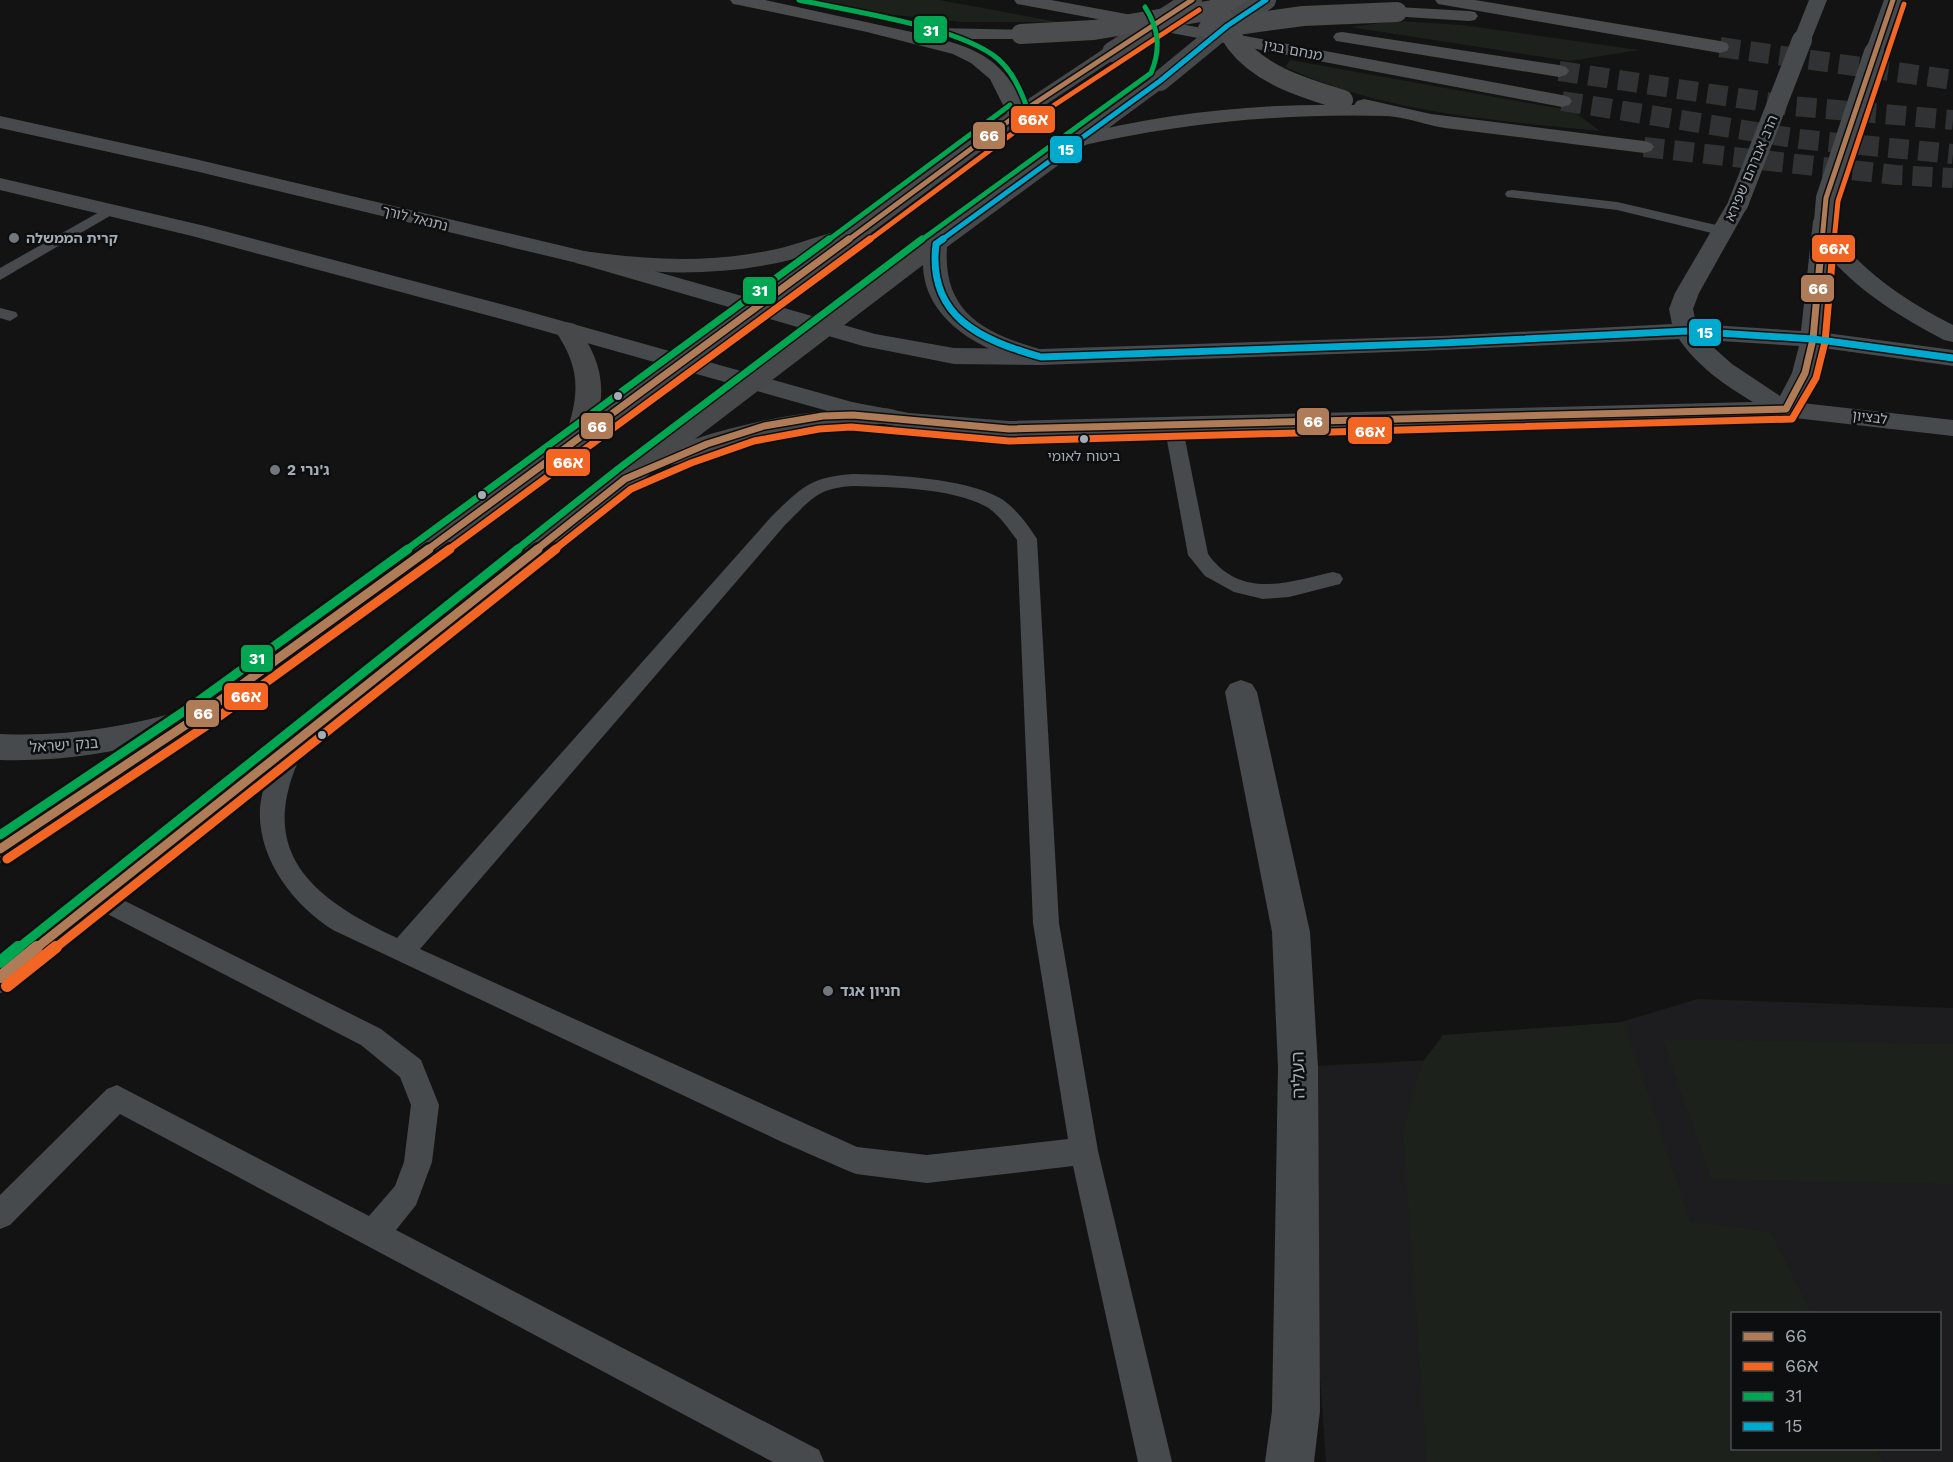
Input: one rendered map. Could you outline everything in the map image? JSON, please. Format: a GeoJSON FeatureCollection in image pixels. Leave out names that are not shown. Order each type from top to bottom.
{"type":"FeatureCollection","features":[{"type":"Feature","properties":{"kind":"highway"},"geometry":{"type":"LineString","coordinates":[[739,0],[873,27],[947,46],[971,55],[986,65],[1004,85],[1013,101],[1017,115]]}},
{"type":"Feature","properties":{"kind":"highway","name":"מנחם בגין"},"geometry":{"type":"LineString","coordinates":[[1023,0],[1562,101]]}},
{"type":"Feature","properties":{"kind":"highway","name":"מנחם בגין"},"geometry":{"type":"LineString","coordinates":[[1129,0],[1559,71]]}},
{"type":"Feature","properties":{"kind":"highway"},"geometry":{"type":"LineString","coordinates":[[1155,0],[1169,27],[1170,62],[1160,81]]}},
{"type":"Feature","properties":{"kind":"highway"},"geometry":{"type":"LineString","coordinates":[[1112,52],[1169,27],[1222,12],[1251,0]]}},
{"type":"Feature","properties":{"kind":"highway"},"geometry":{"type":"LineString","coordinates":[[1444,0],[1720,47]]}},
{"type":"Feature","properties":{"kind":"highway"},"geometry":{"type":"LineString","coordinates":[[1222,12],[1332,14],[1397,12],[1621,30]]}},
{"type":"Feature","properties":{"kind":"highway"},"geometry":{"type":"LineString","coordinates":[[1222,12],[1237,44],[1254,61],[1296,84],[1343,100],[1431,120],[1644,147]]}},
{"type":"Feature","properties":{"kind":"highway"},"geometry":{"type":"LineString","coordinates":[[873,27],[926,33],[1022,34],[1169,27]]}},
{"type":"Feature","properties":{"kind":"highway"},"geometry":{"type":"LineString","coordinates":[[1076,141],[1146,125],[1207,116],[1304,110],[1384,111]]}},
{"type":"Feature","properties":{"kind":"main road"},"geometry":{"type":"LineString","coordinates":[[1169,27],[1192,0]]}},
{"type":"Feature","properties":{"kind":"main road"},"geometry":{"type":"LineString","coordinates":[[0,977],[625,478],[936,244],[1160,81],[1222,12],[1266,0]]}},
{"type":"Feature","properties":{"kind":"main road"},"geometry":{"type":"LineString","coordinates":[[0,849],[196,718],[577,441],[1017,115],[1112,52]]}},
{"type":"Feature","properties":{"kind":"main road"},"geometry":{"type":"LineString","coordinates":[[584,258],[658,268],[712,267],[790,253],[866,226]]}},
{"type":"Feature","properties":{"kind":"main road"},"geometry":{"type":"LineString","coordinates":[[936,244],[932,260],[933,273],[943,298],[957,317],[982,337],[997,345],[1041,357]]}},
{"type":"Feature","properties":{"kind":"main road"},"geometry":{"type":"LineString","coordinates":[[566,329],[585,358],[590,379],[589,404],[577,441]]}},
{"type":"Feature","properties":{"kind":"main road"},"geometry":{"type":"LineString","coordinates":[[625,478],[687,450],[759,427],[820,418],[886,416]]}},
{"type":"Feature","properties":{"kind":"street","name":"הרב אברהם שפירא"},"geometry":{"type":"LineString","coordinates":[[1687,331],[1682,322],[1681,308],[1738,204],[1818,0]]}},
{"type":"Feature","properties":{"kind":"street"},"geometry":{"type":"LineString","coordinates":[[1786,409],[1805,373],[1813,339],[1826,198],[1893,0]]}},
{"type":"Feature","properties":{"kind":"street","name":"נתנאל לורך"},"geometry":{"type":"LineString","coordinates":[[0,122],[195,165],[584,258],[826,327]]}},
{"type":"Feature","properties":{"kind":"street"},"geometry":{"type":"LineString","coordinates":[[0,184],[110,210],[566,329],[752,382],[886,416],[957,426],[1009,429],[1786,409]]}},
{"type":"Feature","properties":{"kind":"street"},"geometry":{"type":"LineString","coordinates":[[1824,229],[1843,260],[1866,281],[1901,306],[1953,335]]}},
{"type":"Feature","properties":{"kind":"street"},"geometry":{"type":"LineString","coordinates":[[826,327],[889,345],[943,355],[1041,357],[1442,343],[1596,333],[1687,331],[1813,339],[1953,358]]}},
{"type":"Feature","properties":{"kind":"street"},"geometry":{"type":"LineString","coordinates":[[1687,331],[1702,349],[1737,382],[1786,409]]}},
{"type":"Feature","properties":{"kind":"street","name":"לבציון"},"geometry":{"type":"LineString","coordinates":[[1786,409],[1953,428]]}},
{"type":"Feature","properties":{"kind":"street","name":"העליה"},"geometry":{"type":"LineString","coordinates":[[1241,692],[1291,932],[1298,1067],[1297,1354],[1296,1411],[1291,1458],[1288,1462]]}},
{"type":"Feature","properties":{"kind":"street","name":"בנק ישראל"},"geometry":{"type":"LineString","coordinates":[[0,747],[52,748],[91,745],[129,738],[196,718]]}},
{"type":"Feature","properties":{"kind":"lane"},"geometry":{"type":"LineString","coordinates":[[1512,194],[1607,205],[1724,231]]}},
{"type":"Feature","properties":{"kind":"lane"},"geometry":{"type":"LineString","coordinates":[[0,275],[110,210]]}},
{"type":"Feature","properties":{"kind":"lane"},"geometry":{"type":"LineString","coordinates":[[1173,424],[1198,555],[1206,568],[1222,578],[1249,589],[1274,592],[1333,579]]}},
{"type":"Feature","properties":{"kind":"lane"},"geometry":{"type":"LineString","coordinates":[[401,952],[778,520],[808,493],[822,484],[857,479],[963,490],[992,502],[1010,517],[1027,539],[1046,923],[1084,1151],[1155,1462]]}},
{"type":"Feature","properties":{"kind":"lane"},"geometry":{"type":"LineString","coordinates":[[297,741],[282,769],[274,793],[273,819],[280,856],[302,890],[324,911],[401,952],[792,1133],[856,1160],[927,1169],[1084,1151]]}},
{"type":"Feature","properties":{"kind":"lane"},"geometry":{"type":"LineString","coordinates":[[99,898],[371,1038],[411,1069],[425,1105],[418,1162],[406,1195],[374,1233]]}},
{"type":"Feature","properties":{"kind":"lane"},"geometry":{"type":"LineString","coordinates":[[0,1215],[117,1098],[807,1462]]}},
{"type":"Feature","properties":{"kind":"shaded area"},"geometry":{"type":"Polygon","coordinates":[[[815,0],[939,0],[1058,22],[962,22],[877,13],[815,0]]]}},
{"type":"Feature","properties":{"kind":"shaded area"},"geometry":{"type":"Polygon","coordinates":[[[1397,21],[1462,25],[1639,50],[1570,61],[1350,27],[1397,21]]]}},
{"type":"Feature","properties":{"kind":"shaded area"},"geometry":{"type":"Polygon","coordinates":[[[1290,60],[1573,111],[1600,131],[1479,118],[1400,105],[1323,83],[1285,67],[1290,60]]]}},
{"type":"Feature","properties":{"kind":"shaded area"},"geometry":{"type":"Polygon","coordinates":[[[1698,999],[1953,1008],[1953,1462],[1326,1462],[1298,1067],[1506,1056],[1698,999]]]}},
{"type":"Feature","properties":{"kind":"shaded area"},"geometry":{"type":"Polygon","coordinates":[[[1624,1022],[1690,1222],[1771,1232],[1811,1312],[1731,1312],[1731,1450],[1877,1450],[1883,1462],[1427,1462],[1403,1131],[1422,1063],[1443,1035],[1624,1022]]]}},
{"type":"Feature","properties":{"kind":"shaded area"},"geometry":{"type":"Polygon","coordinates":[[[1663,1039],[1953,1044],[1953,1184],[1711,1179],[1663,1039]]]}},
{"type":"Feature","properties":{"kind":"tunnel"},"geometry":{"type":"LineString","coordinates":[[1720,47],[1953,80]]}},
{"type":"Feature","properties":{"kind":"tunnel"},"geometry":{"type":"LineString","coordinates":[[1559,71],[1792,106],[1953,120]]}},
{"type":"Feature","properties":{"kind":"tunnel"},"geometry":{"type":"LineString","coordinates":[[1562,101],[1799,139],[1953,154]]}},
{"type":"Feature","properties":{"kind":"tunnel"},"geometry":{"type":"LineString","coordinates":[[1644,147],[1896,175],[1953,178]]}},
{"type":"Feature","properties":{"kind":"transit line","name":"31"},"geometry":{"type":"LineString","coordinates":[[799,0],[869,15],[969,41],[990,53],[1009,71],[1028,111]]}},
{"type":"Feature","properties":{"kind":"transit line","name":"66"},"geometry":{"type":"LineString","coordinates":[[0,849],[196,718],[577,441],[1017,115],[1192,0]]}},
{"type":"Feature","properties":{"kind":"transit line","name":"15"},"geometry":{"type":"LineString","coordinates":[[1266,0],[1227,26],[1160,81],[936,244],[934,267],[937,286],[945,303],[957,316],[988,338],[1041,357],[1442,343],[1687,331],[1813,339],[1953,358]]}},
{"type":"Feature","properties":{"kind":"transit line","name":"66"},"geometry":{"type":"LineString","coordinates":[[0,977],[625,479],[679,455],[736,434],[794,420],[853,415],[1009,429],[1786,409],[1805,373],[1813,339],[1826,198],[1893,0]]}},
{"type":"Feature","properties":{"kind":"transit line","name":"66א"},"geometry":{"type":"LineString","coordinates":[[7,986],[631,489],[691,463],[754,441],[819,429],[851,427],[1009,441],[1792,419],[1816,378],[1825,342],[1838,201],[1904,4]]}},
{"type":"Feature","properties":{"kind":"transit line","name":"31"},"geometry":{"type":"LineString","coordinates":[[0,962],[618,469],[929,234],[1151,73],[1157,55],[1158,39],[1154,23],[1145,7]]}},
{"type":"Feature","properties":{"kind":"transit line","name":"66א"},"geometry":{"type":"LineString","coordinates":[[7,859],[203,728],[584,451],[1024,125],[1199,10]]}},
{"type":"Feature","properties":{"kind":"transit line","name":"31"},"geometry":{"type":"LineString","coordinates":[[0,835],[189,708],[570,431],[1010,105]]}},
{"type":"Feature","properties":{"kind":"place","name":"קרית הממשלה"},"geometry":{"type":"Point","coordinates":[14,238]}},
{"type":"Feature","properties":{"kind":"place","name":"ביטוח לאומי"},"geometry":{"type":"Point","coordinates":[1084,439]}},
{"type":"Feature","properties":{"kind":"place","name":"ג'נרי 2"},"geometry":{"type":"Point","coordinates":[275,470]}},
{"type":"Feature","properties":{"kind":"place","name":"חניון אגד"},"geometry":{"type":"Point","coordinates":[828,991]}}]}
